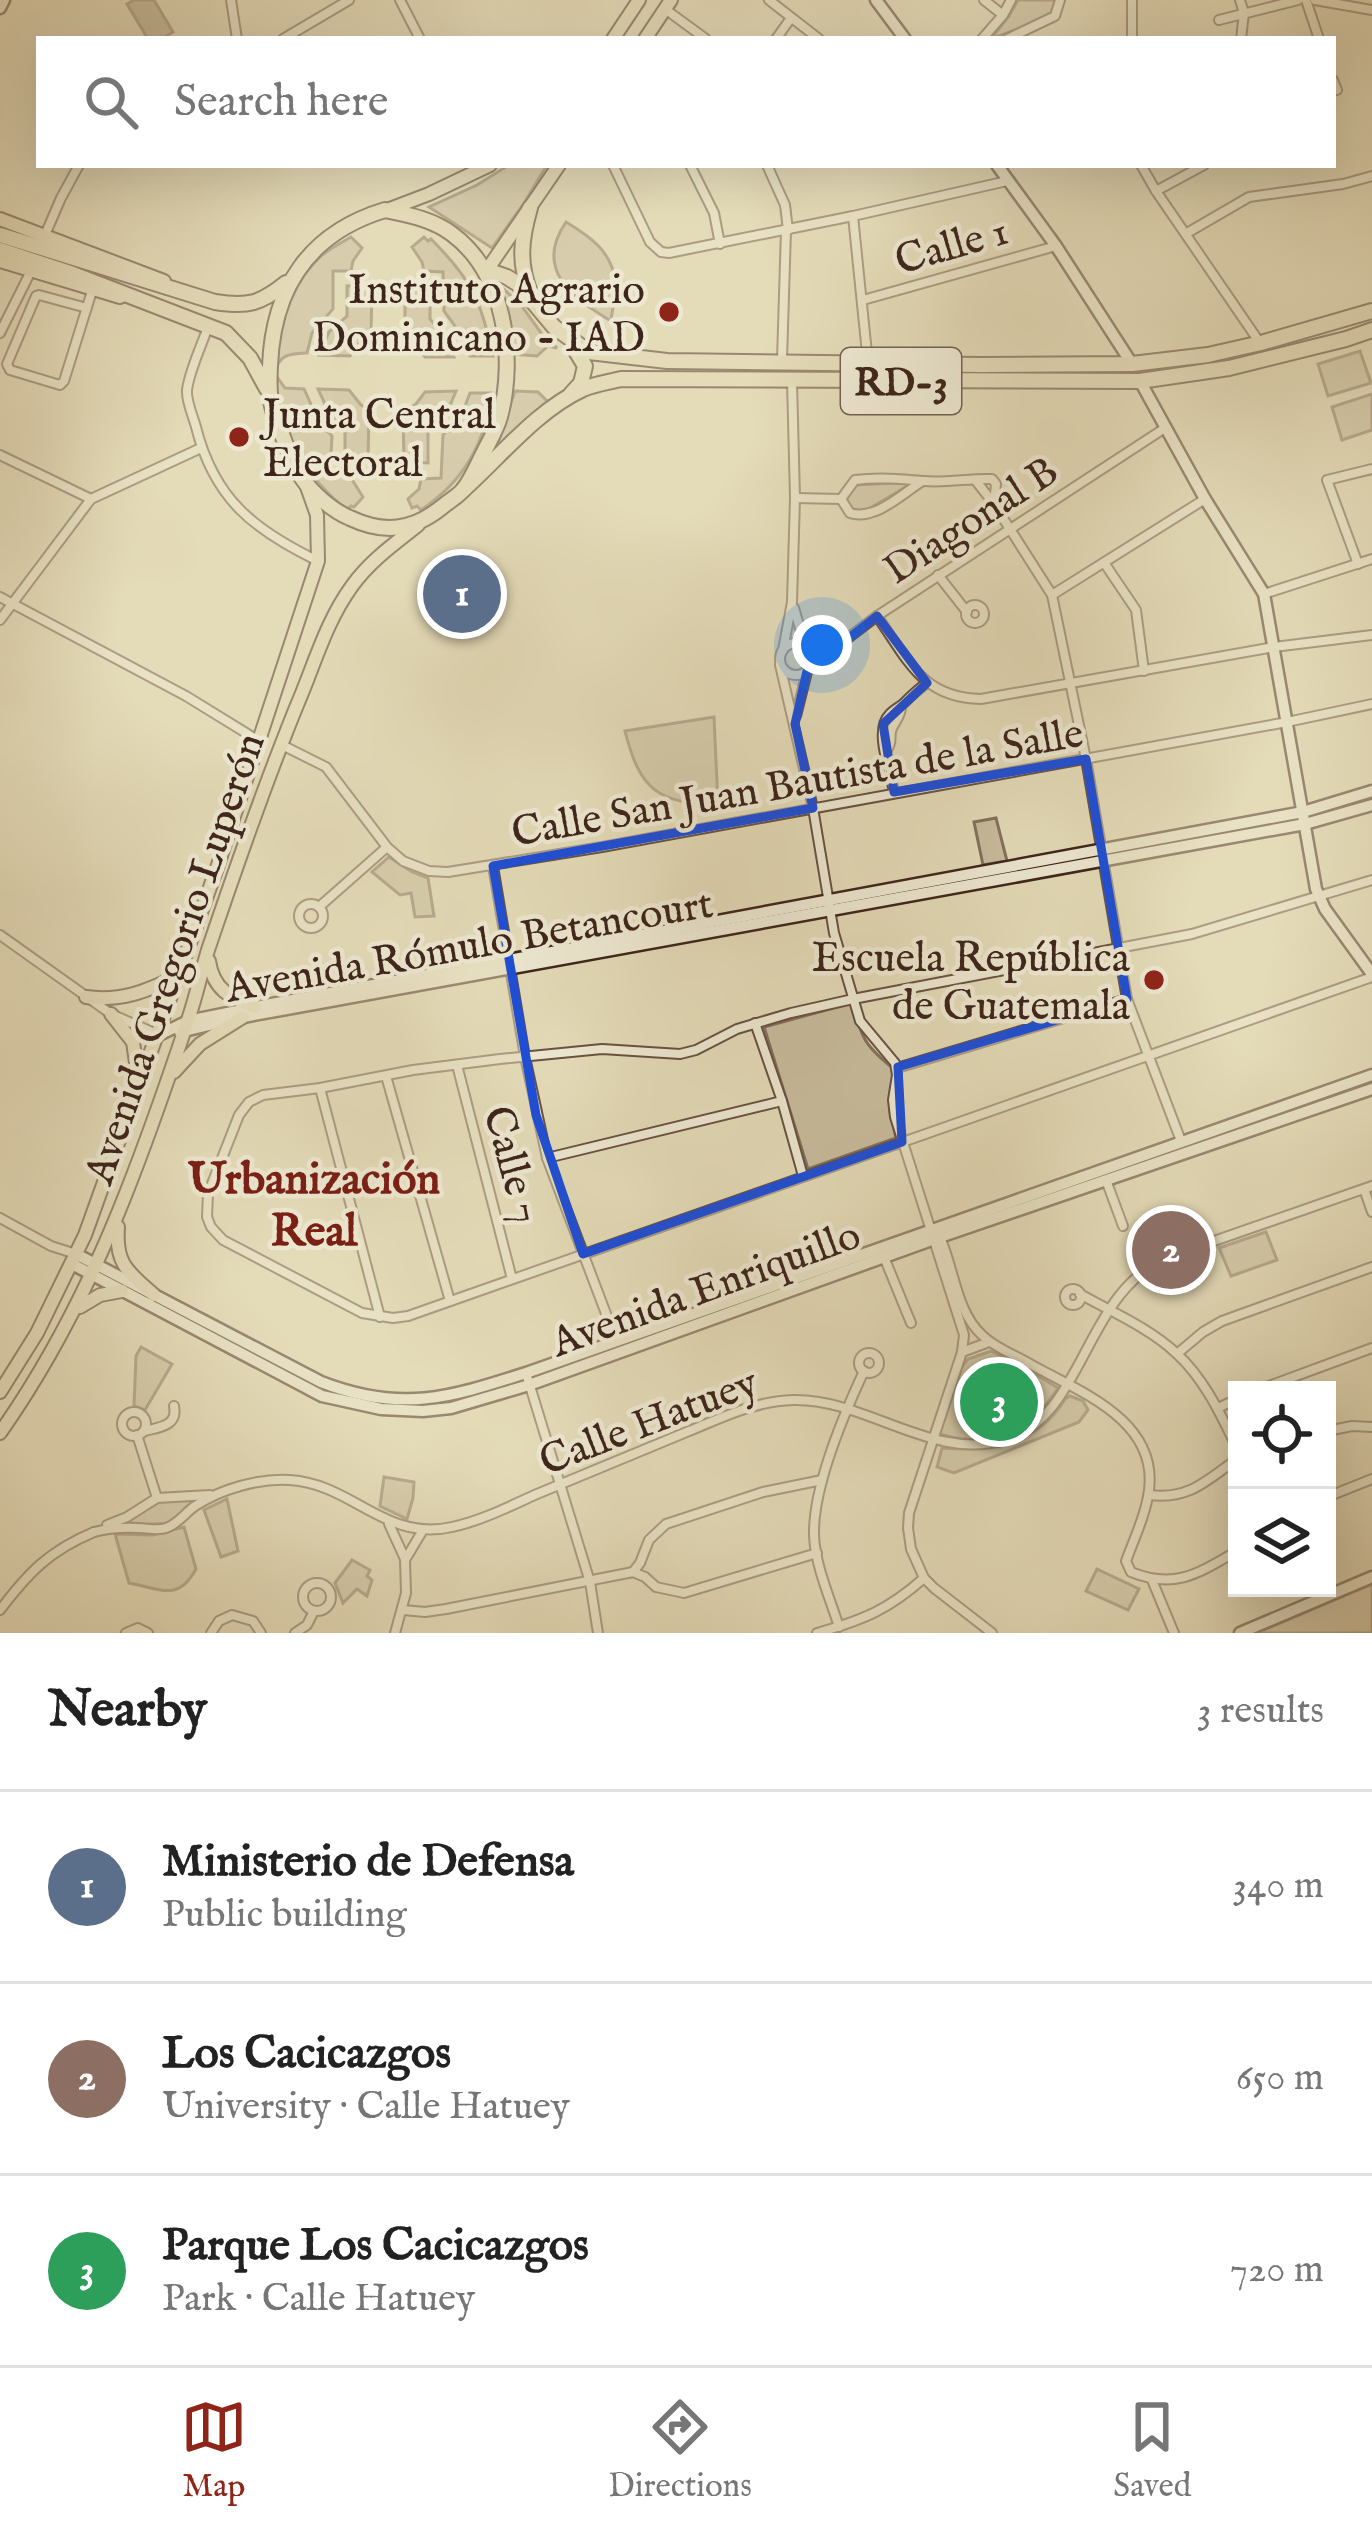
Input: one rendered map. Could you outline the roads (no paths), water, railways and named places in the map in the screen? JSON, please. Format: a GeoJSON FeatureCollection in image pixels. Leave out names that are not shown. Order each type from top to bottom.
{"type":"FeatureCollection","features":[{"type":"Feature","properties":{"kind":"highway"},"geometry":{"type":"LineString","coordinates":[[530,208],[520,250],[526,283],[538,310]]}},
{"type":"Feature","properties":{"kind":"highway"},"geometry":{"type":"LineString","coordinates":[[385,210],[332,234],[290,280],[272,337],[269,393],[297,470],[340,514],[370,528],[394,530],[424,521]]}},
{"type":"Feature","properties":{"kind":"highway","name":"RD-3"},"geometry":{"type":"LineString","coordinates":[[385,210],[424,218],[468,248],[487,270],[507,340],[500,418],[463,490]]}},
{"type":"Feature","properties":{"kind":"highway"},"geometry":{"type":"LineString","coordinates":[[0,235],[215,302],[260,302],[290,280]]}},
{"type":"Feature","properties":{"kind":"highway"},"geometry":{"type":"LineString","coordinates":[[0,250],[226,333],[242,347],[269,393]]}},
{"type":"Feature","properties":{"kind":"highway","name":"RD-3"},"geometry":{"type":"LineString","coordinates":[[487,270],[518,284],[569,340],[589,352],[653,360],[1132,364],[1208,355],[1372,311]]}},
{"type":"Feature","properties":{"kind":"highway","name":"RD-3"},"geometry":{"type":"LineString","coordinates":[[424,521],[537,420],[586,388],[621,379],[1140,381],[1250,363],[1372,330]]}},
{"type":"Feature","properties":{"kind":"highway"},"geometry":{"type":"LineString","coordinates":[[568,398],[585,366],[569,340]]}},
{"type":"Feature","properties":{"kind":"highway"},"geometry":{"type":"LineString","coordinates":[[611,382],[603,375],[605,365],[653,360]]}},
{"type":"Feature","properties":{"kind":"highway"},"geometry":{"type":"LineString","coordinates":[[821,362],[816,370],[825,381]]}},
{"type":"Feature","properties":{"kind":"main road"},"geometry":{"type":"LineString","coordinates":[[0,8],[4,0]]}},
{"type":"Feature","properties":{"kind":"main road"},"geometry":{"type":"LineString","coordinates":[[615,36],[639,0]]}},
{"type":"Feature","properties":{"kind":"main road"},"geometry":{"type":"LineString","coordinates":[[876,0],[902,36]]}},
{"type":"Feature","properties":{"kind":"main road"},"geometry":{"type":"LineString","coordinates":[[630,14],[649,33],[668,5]]}},
{"type":"Feature","properties":{"kind":"main road"},"geometry":{"type":"LineString","coordinates":[[385,210],[483,168]]}},
{"type":"Feature","properties":{"kind":"main road"},"geometry":{"type":"LineString","coordinates":[[487,270],[557,168]]}},
{"type":"Feature","properties":{"kind":"main road"},"geometry":{"type":"LineString","coordinates":[[1003,173],[1132,364]]}},
{"type":"Feature","properties":{"kind":"main road"},"geometry":{"type":"LineString","coordinates":[[0,219],[215,302]]}},
{"type":"Feature","properties":{"kind":"main road"},"geometry":{"type":"LineString","coordinates":[[0,261],[92,291],[160,306]]}},
{"type":"Feature","properties":{"kind":"main road"},"geometry":{"type":"LineString","coordinates":[[1140,381],[1264,594],[1312,877],[1319,897],[1371,972]]}},
{"type":"Feature","properties":{"kind":"main road","name":"Avenida Gregorio Luperón"},"geometry":{"type":"LineString","coordinates":[[2,1391],[74,1259],[158,1035],[259,741],[318,561],[317,514],[305,483]]}},
{"type":"Feature","properties":{"kind":"main road","name":"Avenida Gregorio Luperón"},"geometry":{"type":"LineString","coordinates":[[1,1431],[71,1317],[120,1212],[280,745],[332,616],[382,552],[424,521]]}},
{"type":"Feature","properties":{"kind":"main road","name":"Avenida Rómulo Betancourt"},"geometry":{"type":"LineString","coordinates":[[1304,818],[1372,791]]}},
{"type":"Feature","properties":{"kind":"main road","name":"Avenida Rómulo Betancourt"},"geometry":{"type":"LineString","coordinates":[[158,1035],[255,1007],[1372,805]]}},
{"type":"Feature","properties":{"kind":"main road"},"geometry":{"type":"LineString","coordinates":[[208,950],[217,986],[230,998],[255,1007]]}},
{"type":"Feature","properties":{"kind":"main road","name":"Avenida Rómulo Betancourt"},"geometry":{"type":"LineString","coordinates":[[186,1026],[509,963]]}},
{"type":"Feature","properties":{"kind":"main road"},"geometry":{"type":"LineString","coordinates":[[86,997],[105,1000],[142,994],[178,976]]}},
{"type":"Feature","properties":{"kind":"main road"},"geometry":{"type":"LineString","coordinates":[[111,1014],[133,1042],[139,1085]]}},
{"type":"Feature","properties":{"kind":"main road"},"geometry":{"type":"LineString","coordinates":[[166,1082],[200,1044],[243,1017]]}},
{"type":"Feature","properties":{"kind":"main road"},"geometry":{"type":"LineString","coordinates":[[158,1035],[171,1042],[173,1063]]}},
{"type":"Feature","properties":{"kind":"main road","name":"Avenida Enriquillo"},"geometry":{"type":"LineString","coordinates":[[528,1379],[616,1340],[884,1257],[935,1234],[1106,1180],[1372,1075]]}},
{"type":"Feature","properties":{"kind":"main road","name":"Avenida Enriquillo"},"geometry":{"type":"LineString","coordinates":[[74,1259],[154,1295],[322,1396],[381,1409],[451,1408],[1180,1141],[1372,1089]]}},
{"type":"Feature","properties":{"kind":"main road"},"geometry":{"type":"LineString","coordinates":[[120,1212],[118,1255],[127,1271],[154,1295]]}},
{"type":"Feature","properties":{"kind":"main road","name":"Avenida Enriquillo"},"geometry":{"type":"LineString","coordinates":[[94,1270],[122,1292],[213,1333]]}},
{"type":"Feature","properties":{"kind":"main road"},"geometry":{"type":"LineString","coordinates":[[71,1317],[100,1294],[122,1292]]}},
{"type":"Feature","properties":{"kind":"main road"},"geometry":{"type":"LineString","coordinates":[[1240,1633],[1372,1576]]}},
{"type":"Feature","properties":{"kind":"street"},"geometry":{"type":"LineString","coordinates":[[231,0],[237,36]]}},
{"type":"Feature","properties":{"kind":"street"},"geometry":{"type":"LineString","coordinates":[[288,36],[349,0]]}},
{"type":"Feature","properties":{"kind":"street"},"geometry":{"type":"LineString","coordinates":[[400,0],[418,36]]}},
{"type":"Feature","properties":{"kind":"street"},"geometry":{"type":"LineString","coordinates":[[769,0],[815,36]]}},
{"type":"Feature","properties":{"kind":"street"},"geometry":{"type":"LineString","coordinates":[[984,0],[1003,15]]}},
{"type":"Feature","properties":{"kind":"street"},"geometry":{"type":"LineString","coordinates":[[985,36],[1011,0]]}},
{"type":"Feature","properties":{"kind":"street"},"geometry":{"type":"LineString","coordinates":[[1013,36],[1055,16],[1060,0]]}},
{"type":"Feature","properties":{"kind":"street"},"geometry":{"type":"LineString","coordinates":[[1132,0],[1132,36]]}},
{"type":"Feature","properties":{"kind":"street"},"geometry":{"type":"LineString","coordinates":[[1240,0],[1241,36]]}},
{"type":"Feature","properties":{"kind":"street"},"geometry":{"type":"LineString","coordinates":[[1219,20],[1302,0],[1318,36]]}},
{"type":"Feature","properties":{"kind":"street"},"geometry":{"type":"LineString","coordinates":[[1315,0],[1369,6]]}},
{"type":"Feature","properties":{"kind":"street"},"geometry":{"type":"LineString","coordinates":[[668,5],[703,36]]}},
{"type":"Feature","properties":{"kind":"street"},"geometry":{"type":"LineString","coordinates":[[778,36],[791,18]]}},
{"type":"Feature","properties":{"kind":"street"},"geometry":{"type":"LineString","coordinates":[[44,236],[78,168]]}},
{"type":"Feature","properties":{"kind":"street"},"geometry":{"type":"LineString","coordinates":[[614,168],[650,242],[669,253],[853,216],[1003,173]]}},
{"type":"Feature","properties":{"kind":"street"},"geometry":{"type":"LineString","coordinates":[[691,168],[713,212],[720,244]]}},
{"type":"Feature","properties":{"kind":"street"},"geometry":{"type":"LineString","coordinates":[[771,168],[785,206],[787,230],[782,362]]}},
{"type":"Feature","properties":{"kind":"street"},"geometry":{"type":"LineString","coordinates":[[1143,168],[1261,343]]}},
{"type":"Feature","properties":{"kind":"street"},"geometry":{"type":"LineString","coordinates":[[1156,191],[1198,168]]}},
{"type":"Feature","properties":{"kind":"street"},"geometry":{"type":"LineString","coordinates":[[1187,233],[1249,197],[1372,176]]}},
{"type":"Feature","properties":{"kind":"street"},"geometry":{"type":"LineString","coordinates":[[853,216],[868,363]]}},
{"type":"Feature","properties":{"kind":"street","name":"Calle 1"},"geometry":{"type":"LineString","coordinates":[[863,300],[1056,246]]}},
{"type":"Feature","properties":{"kind":"street"},"geometry":{"type":"LineString","coordinates":[[0,333],[31,271]]}},
{"type":"Feature","properties":{"kind":"street"},"geometry":{"type":"LineString","coordinates":[[87,308],[35,296],[7,364],[10,370],[60,385],[64,381],[87,308],[92,291]]}},
{"type":"Feature","properties":{"kind":"street"},"geometry":{"type":"LineString","coordinates":[[209,325],[187,391],[201,448],[222,491],[241,513],[280,542],[318,561]]}},
{"type":"Feature","properties":{"kind":"street"},"geometry":{"type":"LineString","coordinates":[[792,381],[792,602],[780,664],[813,808],[828,906],[866,1031],[894,1060],[894,1109],[928,1216],[974,1326],[990,1341],[1123,1419],[1138,1436],[1150,1478],[1149,1495],[1126,1562],[1131,1571],[1152,1580],[1180,1579],[1228,1555]]}},
{"type":"Feature","properties":{"kind":"street","name":"Diagonal B"},"geometry":{"type":"LineString","coordinates":[[808,669],[877,616],[1166,428]]}},
{"type":"Feature","properties":{"kind":"street"},"geometry":{"type":"LineString","coordinates":[[0,620],[91,499],[201,448]]}},
{"type":"Feature","properties":{"kind":"street"},"geometry":{"type":"LineString","coordinates":[[0,455],[91,499]]}},
{"type":"Feature","properties":{"kind":"street"},"geometry":{"type":"LineString","coordinates":[[1358,564],[1327,480],[1372,470]]}},
{"type":"Feature","properties":{"kind":"street"},"geometry":{"type":"LineString","coordinates":[[890,478],[897,498]]}},
{"type":"Feature","properties":{"kind":"street"},"geometry":{"type":"LineString","coordinates":[[841,499],[855,480],[976,481],[1052,595],[1127,999],[1180,1141]]}},
{"type":"Feature","properties":{"kind":"street"},"geometry":{"type":"LineString","coordinates":[[841,499],[850,513],[864,516],[922,481]]}},
{"type":"Feature","properties":{"kind":"street"},"geometry":{"type":"LineString","coordinates":[[795,498],[841,499]]}},
{"type":"Feature","properties":{"kind":"street"},"geometry":{"type":"LineString","coordinates":[[1052,595],[1205,499]]}},
{"type":"Feature","properties":{"kind":"street"},"geometry":{"type":"LineString","coordinates":[[1264,594],[1372,559]]}},
{"type":"Feature","properties":{"kind":"street"},"geometry":{"type":"LineString","coordinates":[[1105,564],[1136,610],[1144,671]]}},
{"type":"Feature","properties":{"kind":"street"},"geometry":{"type":"LineString","coordinates":[[938,575],[967,611]]}},
{"type":"Feature","properties":{"kind":"street"},"geometry":{"type":"LineString","coordinates":[[0,598],[186,696],[259,741]]}},
{"type":"Feature","properties":{"kind":"street"},"geometry":{"type":"LineString","coordinates":[[792,602],[812,656],[795,724]]}},
{"type":"Feature","properties":{"kind":"street"},"geometry":{"type":"LineString","coordinates":[[877,616],[927,682],[938,691],[965,698],[1372,635]]}},
{"type":"Feature","properties":{"kind":"street"},"geometry":{"type":"LineString","coordinates":[[783,650],[791,644],[807,647],[845,641]]}},
{"type":"Feature","properties":{"kind":"street"},"geometry":{"type":"LineString","coordinates":[[780,664],[792,675],[808,669]]}},
{"type":"Feature","properties":{"kind":"street"},"geometry":{"type":"LineString","coordinates":[[894,792],[882,741],[883,724],[927,682]]}},
{"type":"Feature","properties":{"kind":"street","name":"Calle San Juan Bautista de la Salle"},"geometry":{"type":"LineString","coordinates":[[280,745],[326,766],[386,847],[404,861],[428,871],[448,872],[1372,704]]}},
{"type":"Feature","properties":{"kind":"street"},"geometry":{"type":"LineString","coordinates":[[319,907],[386,847]]}},
{"type":"Feature","properties":{"kind":"street"},"geometry":{"type":"LineString","coordinates":[[493,866],[524,1057],[547,1158],[616,1340]]}},
{"type":"Feature","properties":{"kind":"street"},"geometry":{"type":"LineString","coordinates":[[1371,972],[1148,1056],[408,1316],[362,1313],[223,1240],[207,1217],[208,1194],[239,1115],[249,1102],[263,1096],[524,1057],[625,1048],[680,1054],[755,1023],[853,999],[1192,934],[1372,880]]}},
{"type":"Feature","properties":{"kind":"street"},"geometry":{"type":"LineString","coordinates":[[0,935],[111,1014],[158,1035]]}},
{"type":"Feature","properties":{"kind":"street"},"geometry":{"type":"LineString","coordinates":[[896,1068],[1127,999]]}},
{"type":"Feature","properties":{"kind":"street"},"geometry":{"type":"LineString","coordinates":[[755,1023],[803,1177]]}},
{"type":"Feature","properties":{"kind":"street","name":"Calle 7"},"geometry":{"type":"LineString","coordinates":[[457,1064],[512,1279]]}},
{"type":"Feature","properties":{"kind":"street"},"geometry":{"type":"LineString","coordinates":[[386,1076],[450,1301]]}},
{"type":"Feature","properties":{"kind":"street"},"geometry":{"type":"LineString","coordinates":[[320,1088],[380,1317]]}},
{"type":"Feature","properties":{"kind":"street"},"geometry":{"type":"LineString","coordinates":[[547,1158],[782,1101]]}},
{"type":"Feature","properties":{"kind":"street"},"geometry":{"type":"LineString","coordinates":[[1106,1180],[1123,1226]]}},
{"type":"Feature","properties":{"kind":"street"},"geometry":{"type":"LineString","coordinates":[[1368,1188],[1372,1211]]}},
{"type":"Feature","properties":{"kind":"street","name":"Calle Hatuey"},"geometry":{"type":"LineString","coordinates":[[94,1532],[160,1529],[217,1495],[268,1480],[302,1481],[345,1497],[388,1522],[423,1530],[462,1524],[754,1406],[793,1400],[846,1410],[933,1438],[975,1445],[1010,1439],[1043,1418],[1108,1310],[1129,1282],[1156,1262],[1368,1188]]}},
{"type":"Feature","properties":{"kind":"street"},"geometry":{"type":"LineString","coordinates":[[0,1218],[74,1259]]}},
{"type":"Feature","properties":{"kind":"street"},"geometry":{"type":"LineString","coordinates":[[935,1234],[964,1335],[908,1528],[924,1578],[992,1633]]}},
{"type":"Feature","properties":{"kind":"street"},"geometry":{"type":"LineString","coordinates":[[884,1257],[910,1323]]}},
{"type":"Feature","properties":{"kind":"street"},"geometry":{"type":"LineString","coordinates":[[1178,1354],[1222,1322],[1372,1267]]}},
{"type":"Feature","properties":{"kind":"street"},"geometry":{"type":"LineString","coordinates":[[1080,1294],[1178,1354],[1228,1429]]}},
{"type":"Feature","properties":{"kind":"street"},"geometry":{"type":"LineString","coordinates":[[962,1352],[990,1341]]}},
{"type":"Feature","properties":{"kind":"street"},"geometry":{"type":"LineString","coordinates":[[1276,1381],[1372,1348]]}},
{"type":"Feature","properties":{"kind":"street"},"geometry":{"type":"LineString","coordinates":[[839,1627],[817,1553],[815,1516],[822,1480],[864,1371]]}},
{"type":"Feature","properties":{"kind":"street"},"geometry":{"type":"LineString","coordinates":[[528,1379],[590,1582],[598,1633]]}},
{"type":"Feature","properties":{"kind":"street"},"geometry":{"type":"LineString","coordinates":[[1218,1408],[1228,1404]]}},
{"type":"Feature","properties":{"kind":"street"},"geometry":{"type":"LineString","coordinates":[[157,1498],[140,1433],[168,1426],[174,1406]]}},
{"type":"Feature","properties":{"kind":"street"},"geometry":{"type":"LineString","coordinates":[[1336,1429],[1372,1427]]}},
{"type":"Feature","properties":{"kind":"street"},"geometry":{"type":"LineString","coordinates":[[1149,1495],[1190,1492],[1228,1465]]}},
{"type":"Feature","properties":{"kind":"street"},"geometry":{"type":"LineString","coordinates":[[1336,1493],[1372,1479]]}},
{"type":"Feature","properties":{"kind":"street"},"geometry":{"type":"LineString","coordinates":[[633,1572],[649,1540],[666,1524],[763,1492],[822,1480]]}},
{"type":"Feature","properties":{"kind":"street","name":"Calle Hatuey"},"geometry":{"type":"LineString","coordinates":[[0,1610],[44,1559],[70,1542],[157,1498],[217,1495]]}},
{"type":"Feature","properties":{"kind":"street"},"geometry":{"type":"LineString","coordinates":[[168,1497],[176,1507],[173,1524]]}},
{"type":"Feature","properties":{"kind":"street"},"geometry":{"type":"LineString","coordinates":[[144,1505],[146,1521],[160,1529]]}},
{"type":"Feature","properties":{"kind":"street"},"geometry":{"type":"LineString","coordinates":[[388,1522],[406,1560],[406,1593],[395,1633]]}},
{"type":"Feature","properties":{"kind":"street"},"geometry":{"type":"LineString","coordinates":[[406,1560],[423,1530]]}},
{"type":"Feature","properties":{"kind":"street"},"geometry":{"type":"LineString","coordinates":[[403,1610],[446,1610],[633,1572],[656,1587],[684,1593],[817,1553]]}},
{"type":"Feature","properties":{"kind":"street"},"geometry":{"type":"LineString","coordinates":[[817,1633],[879,1612],[924,1578]]}},
{"type":"Feature","properties":{"kind":"street"},"geometry":{"type":"LineString","coordinates":[[1152,1580],[1174,1633]]}},
{"type":"Feature","properties":{"kind":"street"},"geometry":{"type":"LineString","coordinates":[[295,1633],[308,1625],[314,1611]]}},
{"type":"Feature","properties":{"kind":"street"},"geometry":{"type":"LineString","coordinates":[[211,1633],[225,1617],[240,1615],[253,1621],[261,1633]]}},
{"type":"Feature","properties":{"kind":"street"},"geometry":{"type":"LineString","coordinates":[[127,1633],[137,1628],[148,1633]]}},
{"type":"Feature","properties":{"kind":"place","name":"Instituto Agrario Dominicano - IAD"},"geometry":{"type":"Point","coordinates":[669,312]}},
{"type":"Feature","properties":{"kind":"place","name":"Junta Central Electoral"},"geometry":{"type":"Point","coordinates":[239,437]}},
{"type":"Feature","properties":{"kind":"place","name":"Ministerio de Defensa"},"geometry":{"type":"Point","coordinates":[462,594]}},
{"type":"Feature","properties":{"kind":"place","name":"Escuela República de Guatemala"},"geometry":{"type":"Point","coordinates":[1154,980]}},
{"type":"Feature","properties":{"kind":"place","name":"Los Cacicazgos"},"geometry":{"type":"Point","coordinates":[1171,1250]}},
{"type":"Feature","properties":{"kind":"place","name":"Parque Los Cacicazgos"},"geometry":{"type":"Point","coordinates":[999,1402]}},
{"type":"Feature","properties":{"kind":"district","name":"Urbanización Real"},"geometry":{"type":"Point","coordinates":[314,1203]}}]}
